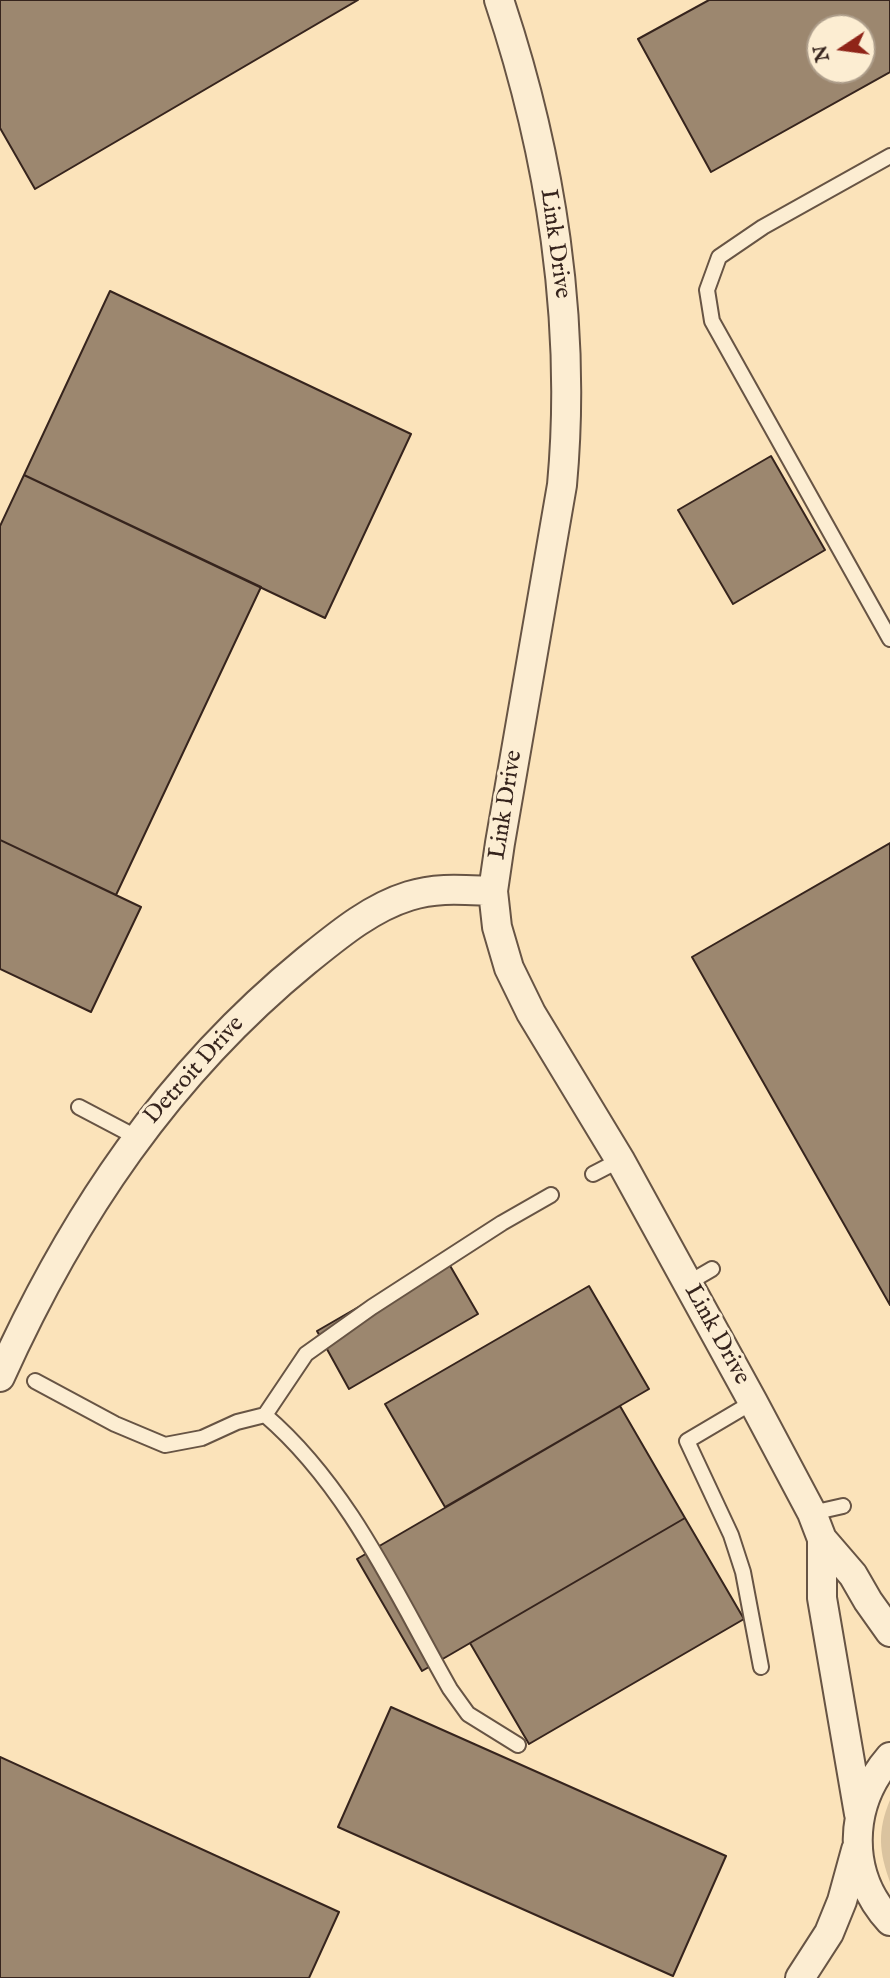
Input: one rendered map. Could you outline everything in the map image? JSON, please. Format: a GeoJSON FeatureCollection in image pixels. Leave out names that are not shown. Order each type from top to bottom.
{"type":"FeatureCollection","features":[{"type":"Feature","properties":{"kind":"street","name":"Link Drive"},"geometry":{"type":"LineString","coordinates":[[499,0],[522,75],[549,196],[565,321],[568,382],[562,485],[493,891],[496,926],[509,968],[531,1013],[620,1160],[753,1402],[812,1513],[822,1539],[853,1575],[890,1632]]}},
{"type":"Feature","properties":{"kind":"street","name":"Detroit Drive"},"geometry":{"type":"LineString","coordinates":[[0,1377],[80,1220],[136,1138],[234,1024],[272,989],[365,917],[385,905],[428,891],[493,891]]}},
{"type":"Feature","properties":{"kind":"street","name":"Link Drive"},"geometry":{"type":"LineString","coordinates":[[822,1539],[822,1598],[859,1814]]}},
{"type":"Feature","properties":{"kind":"street"},"geometry":{"type":"LineString","coordinates":[[800,1978],[829,1933],[842,1901],[857,1847],[859,1814],[872,1781],[890,1757]]}},
{"type":"Feature","properties":{"kind":"street"},"geometry":{"type":"LineString","coordinates":[[857,1847],[866,1886],[890,1921]]}},
{"type":"Feature","properties":{"kind":"lane"},"geometry":{"type":"LineString","coordinates":[[890,156],[762,228],[719,257],[707,290],[712,321],[890,639]]}},
{"type":"Feature","properties":{"kind":"lane"},"geometry":{"type":"LineString","coordinates":[[79,1107],[136,1138]]}},
{"type":"Feature","properties":{"kind":"lane"},"geometry":{"type":"LineString","coordinates":[[593,1174],[620,1160]]}},
{"type":"Feature","properties":{"kind":"lane"},"geometry":{"type":"LineString","coordinates":[[35,1381],[115,1424],[165,1445],[202,1438],[237,1422],[265,1415],[306,1354],[372,1307],[502,1223],[551,1195]]}},
{"type":"Feature","properties":{"kind":"lane"},"geometry":{"type":"LineString","coordinates":[[688,1283],[712,1269]]}},
{"type":"Feature","properties":{"kind":"lane"},"geometry":{"type":"LineString","coordinates":[[753,1402],[687,1441],[731,1535],[743,1573],[761,1667]]}},
{"type":"Feature","properties":{"kind":"lane"},"geometry":{"type":"LineString","coordinates":[[265,1415],[287,1434],[317,1467],[352,1517],[450,1689],[468,1714],[518,1745]]}},
{"type":"Feature","properties":{"kind":"lane"},"geometry":{"type":"LineString","coordinates":[[812,1513],[843,1506]]}},
{"type":"Feature","properties":{"kind":"shaded area"},"geometry":{"type":"Polygon","coordinates":[[[890,1800],[890,1882],[884,1861],[881,1832],[890,1800]]]}},
{"type":"Feature","properties":{"kind":"building"},"geometry":{"type":"Polygon","coordinates":[[[0,0],[358,0],[35,189],[0,128],[0,0]]]}},
{"type":"Feature","properties":{"kind":"building"},"geometry":{"type":"Polygon","coordinates":[[[709,0],[890,0],[890,72],[876,80],[876,14],[806,14],[806,84],[869,84],[711,172],[638,39],[709,0]]]}},
{"type":"Feature","properties":{"kind":"building"},"geometry":{"type":"Polygon","coordinates":[[[110,291],[411,434],[325,618],[24,475],[110,291]]]}},
{"type":"Feature","properties":{"kind":"building"},"geometry":{"type":"Polygon","coordinates":[[[771,456],[825,550],[733,604],[678,510],[771,456]]]}},
{"type":"Feature","properties":{"kind":"building"},"geometry":{"type":"Polygon","coordinates":[[[24,475],[261,587],[116,895],[0,840],[0,526],[24,475]]]}},
{"type":"Feature","properties":{"kind":"building"},"geometry":{"type":"Polygon","coordinates":[[[0,840],[141,907],[91,1012],[0,969],[0,840]]]}},
{"type":"Feature","properties":{"kind":"building"},"geometry":{"type":"Polygon","coordinates":[[[890,843],[890,1305],[692,957],[890,843]]]}},
{"type":"Feature","properties":{"kind":"building"},"geometry":{"type":"Polygon","coordinates":[[[445,1257],[478,1314],[349,1389],[317,1331],[445,1257]]]}},
{"type":"Feature","properties":{"kind":"building"},"geometry":{"type":"Polygon","coordinates":[[[589,1286],[649,1389],[445,1507],[385,1404],[589,1286]]]}},
{"type":"Feature","properties":{"kind":"building"},"geometry":{"type":"Polygon","coordinates":[[[620,1406],[685,1518],[422,1671],[357,1559],[620,1406]]]}},
{"type":"Feature","properties":{"kind":"building"},"geometry":{"type":"Polygon","coordinates":[[[685,1518],[744,1619],[529,1744],[470,1643],[685,1518]]]}},
{"type":"Feature","properties":{"kind":"building"},"geometry":{"type":"Polygon","coordinates":[[[391,1707],[726,1856],[673,1976],[338,1827],[391,1707]]]}},
{"type":"Feature","properties":{"kind":"building"},"geometry":{"type":"Polygon","coordinates":[[[0,1757],[339,1912],[309,1978],[0,1978],[0,1757]]]}}]}
